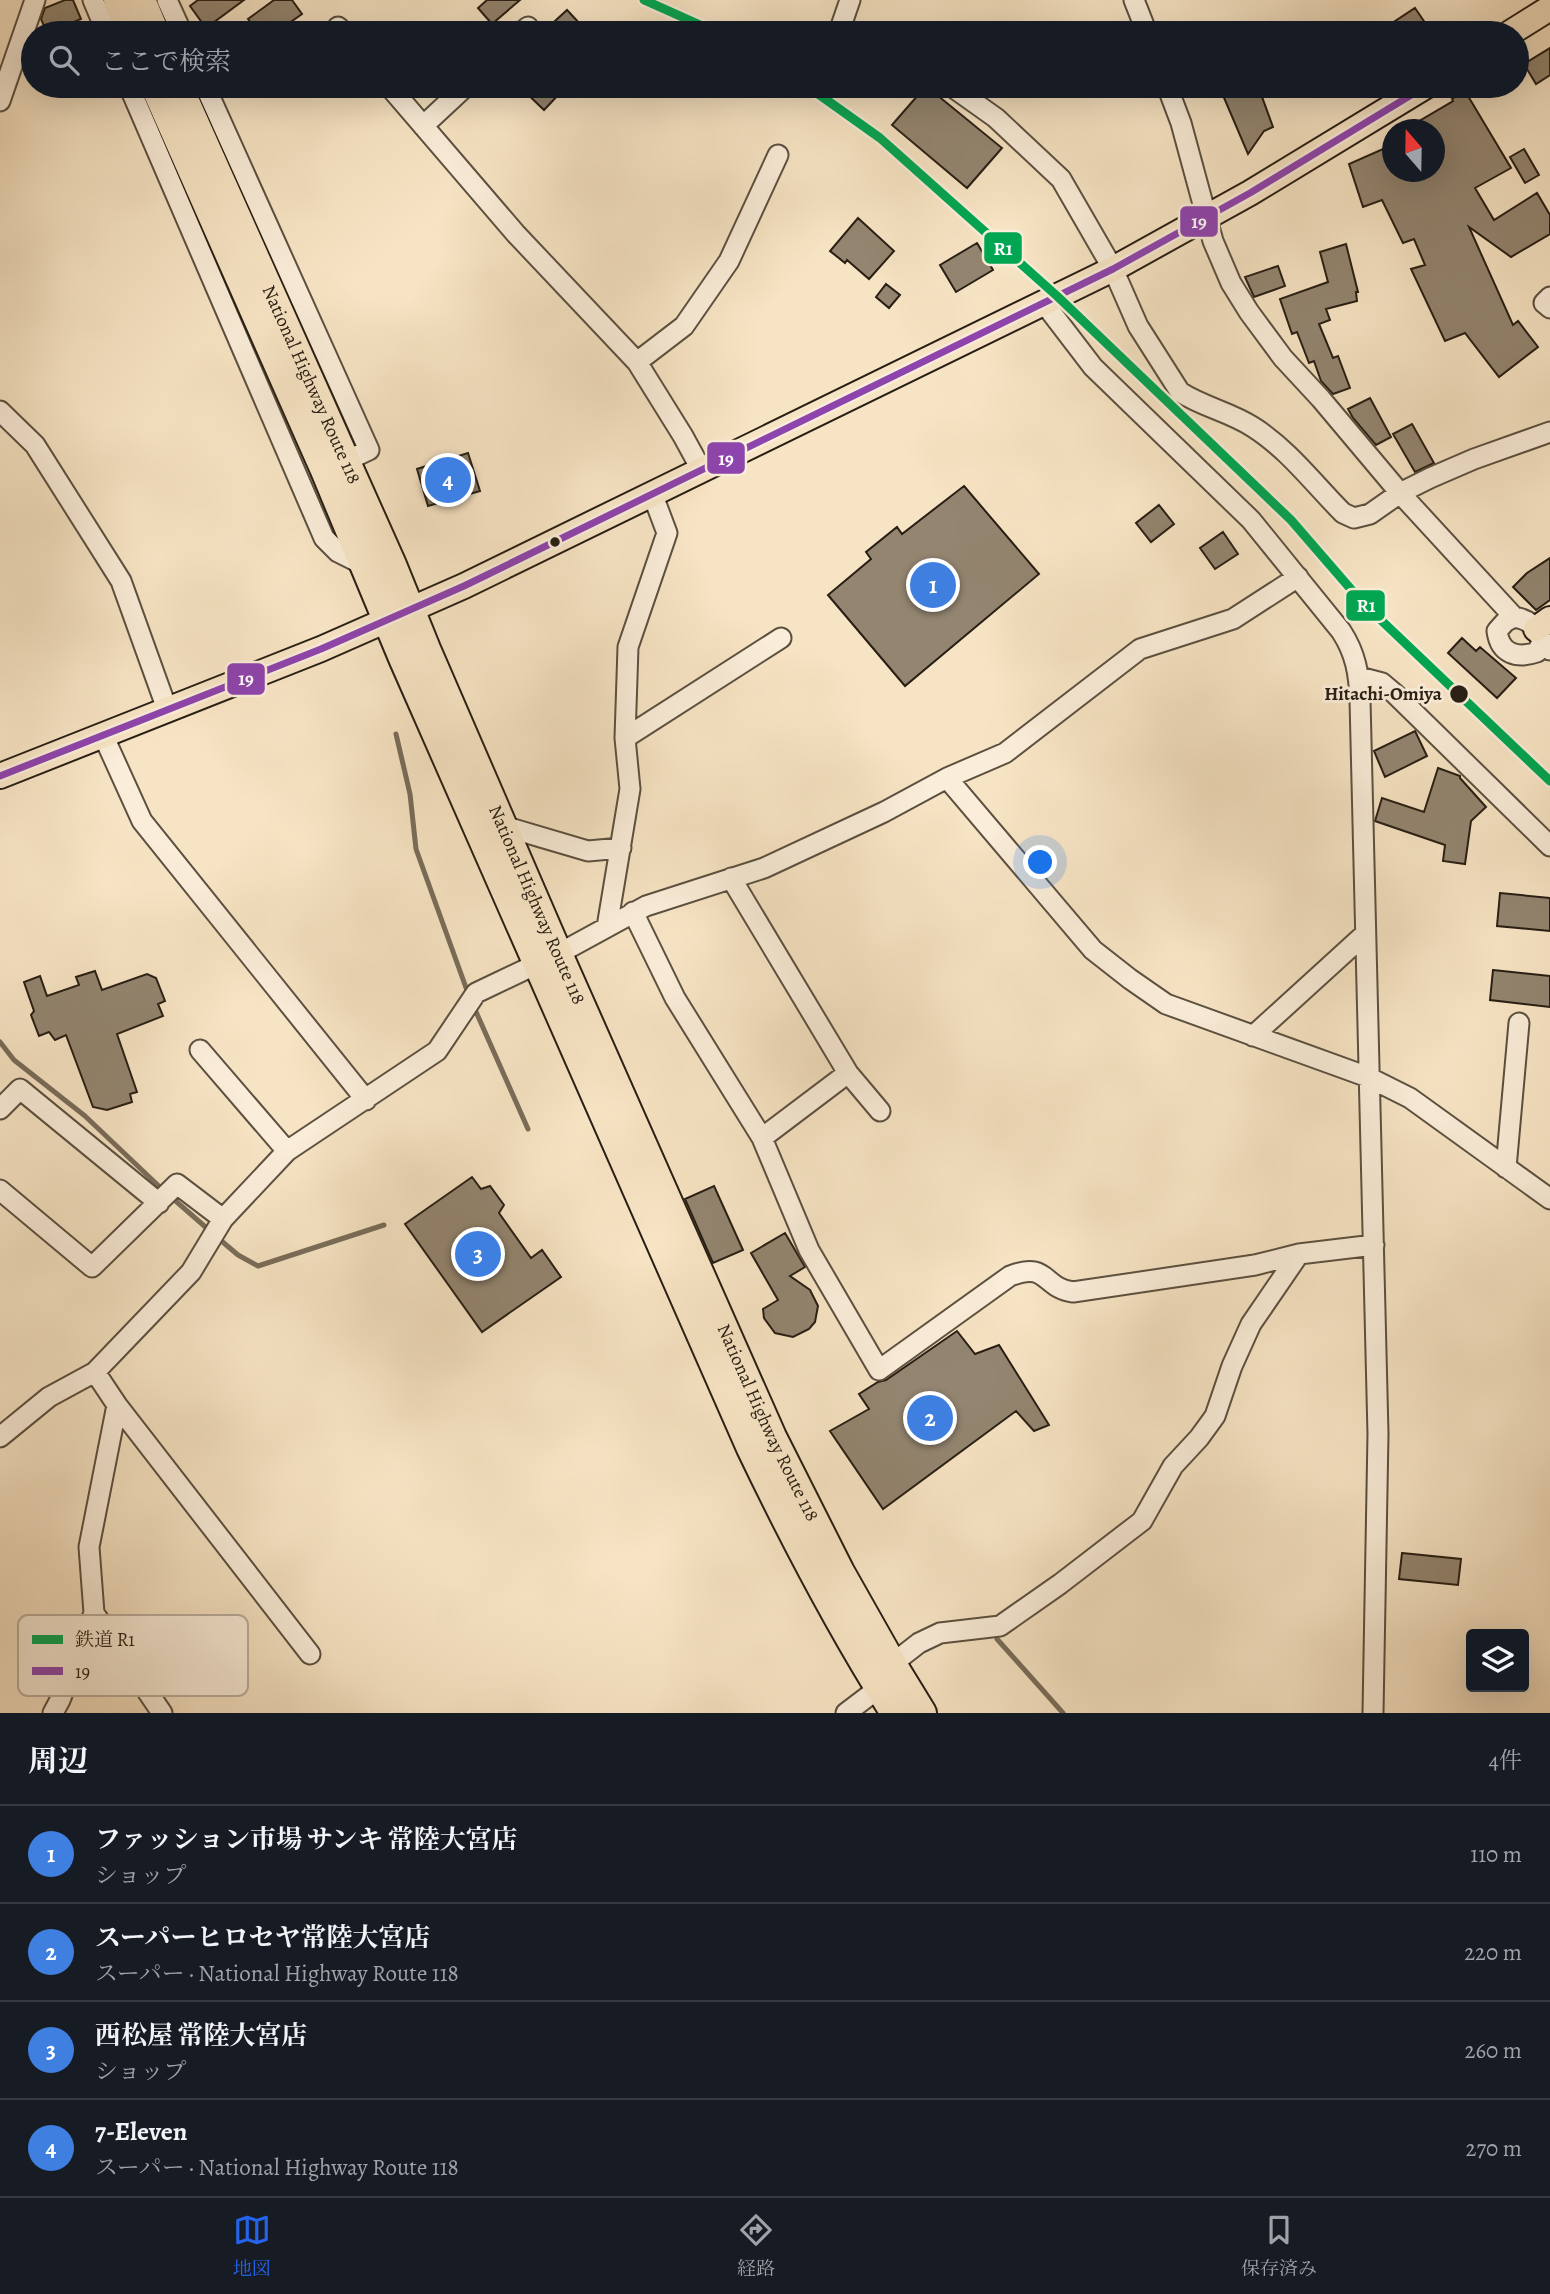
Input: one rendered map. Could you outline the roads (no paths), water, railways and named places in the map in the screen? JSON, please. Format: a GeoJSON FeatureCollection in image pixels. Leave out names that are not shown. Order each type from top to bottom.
{"type":"FeatureCollection","features":[{"type":"Feature","properties":{"kind":"highway"},"geometry":{"type":"LineString","coordinates":[[118,0],[127,21]]}},
{"type":"Feature","properties":{"kind":"highway"},"geometry":{"type":"LineString","coordinates":[[141,0],[150,21]]}},
{"type":"Feature","properties":{"kind":"highway","name":"National Highway Route 118"},"geometry":{"type":"LineString","coordinates":[[161,98],[216,199],[346,461],[398,615],[548,959],[756,1459],[795,1537],[885,1676],[922,1713]]}},
{"type":"Feature","properties":{"kind":"highway","name":"National Highway Route 118"},"geometry":{"type":"LineString","coordinates":[[182,98],[216,199],[362,564],[398,615],[503,826],[548,959]]}},
{"type":"Feature","properties":{"kind":"highway","name":"National Highway Route 118"},"geometry":{"type":"LineString","coordinates":[[885,1676],[895,1713]]}},
{"type":"Feature","properties":{"kind":"main road"},"geometry":{"type":"LineString","coordinates":[[1529,21],[1550,8]]}},
{"type":"Feature","properties":{"kind":"main road"},"geometry":{"type":"LineString","coordinates":[[0,776],[321,649],[464,586],[1113,269],[1250,193],[1406,98]]}},
{"type":"Feature","properties":{"kind":"street"},"geometry":{"type":"LineString","coordinates":[[28,21],[35,0]]}},
{"type":"Feature","properties":{"kind":"street"},"geometry":{"type":"LineString","coordinates":[[93,0],[102,21]]}},
{"type":"Feature","properties":{"kind":"street"},"geometry":{"type":"LineString","coordinates":[[167,0],[177,21]]}},
{"type":"Feature","properties":{"kind":"street"},"geometry":{"type":"LineString","coordinates":[[843,21],[850,0]]}},
{"type":"Feature","properties":{"kind":"street"},"geometry":{"type":"LineString","coordinates":[[1134,0],[1142,21]]}},
{"type":"Feature","properties":{"kind":"street"},"geometry":{"type":"LineString","coordinates":[[0,101],[21,40]]}},
{"type":"Feature","properties":{"kind":"street"},"geometry":{"type":"LineString","coordinates":[[134,98],[324,538],[338,552],[362,564]]}},
{"type":"Feature","properties":{"kind":"street"},"geometry":{"type":"LineString","coordinates":[[210,98],[369,450],[346,461]]}},
{"type":"Feature","properties":{"kind":"street"},"geometry":{"type":"LineString","coordinates":[[400,98],[516,234],[637,362],[701,469]]}},
{"type":"Feature","properties":{"kind":"street"},"geometry":{"type":"LineString","coordinates":[[424,126],[453,98]]}},
{"type":"Feature","properties":{"kind":"street"},"geometry":{"type":"LineString","coordinates":[[968,98],[996,118],[1060,179],[1113,269],[1138,326],[1180,392],[1230,414],[1271,440],[1343,513],[1354,518],[1370,514],[1399,493],[1474,459],[1550,432]]}},
{"type":"Feature","properties":{"kind":"street"},"geometry":{"type":"LineString","coordinates":[[1171,98],[1213,241],[1231,283],[1261,331],[1399,493],[1514,617]]}},
{"type":"Feature","properties":{"kind":"street"},"geometry":{"type":"LineString","coordinates":[[637,362],[684,326],[729,261],[778,155]]}},
{"type":"Feature","properties":{"kind":"street"},"geometry":{"type":"LineString","coordinates":[[1550,297],[1544,303],[1550,308]]}},
{"type":"Feature","properties":{"kind":"street"},"geometry":{"type":"LineString","coordinates":[[1044,303],[1093,367],[1251,520],[1350,645],[1357,663],[1378,1434],[1373,1713]]}},
{"type":"Feature","properties":{"kind":"street"},"geometry":{"type":"LineString","coordinates":[[0,411],[35,444],[121,581],[167,709]]}},
{"type":"Feature","properties":{"kind":"street"},"geometry":{"type":"LineString","coordinates":[[607,927],[630,789],[625,738],[628,647],[667,533],[652,493]]}},
{"type":"Feature","properties":{"kind":"street"},"geometry":{"type":"LineString","coordinates":[[0,1437],[48,1397],[94,1372],[191,1272],[223,1219],[287,1151],[437,1051],[476,993],[548,959],[646,906],[764,867],[884,812],[947,778],[1005,753],[1140,649],[1233,619],[1298,577]]}},
{"type":"Feature","properties":{"kind":"street"},"geometry":{"type":"LineString","coordinates":[[1514,617],[1524,618],[1545,635],[1537,652],[1522,657],[1508,652],[1498,639],[1497,631],[1514,617]]}},
{"type":"Feature","properties":{"kind":"street"},"geometry":{"type":"LineString","coordinates":[[625,738],[781,638]]}},
{"type":"Feature","properties":{"kind":"street"},"geometry":{"type":"LineString","coordinates":[[1359,677],[1382,683],[1395,694],[1550,846]]}},
{"type":"Feature","properties":{"kind":"street"},"geometry":{"type":"LineString","coordinates":[[103,735],[142,821],[366,1100]]}},
{"type":"Feature","properties":{"kind":"street"},"geometry":{"type":"LineString","coordinates":[[947,778],[1093,950],[1166,1004],[1368,1077],[1410,1098],[1550,1199]]}},
{"type":"Feature","properties":{"kind":"street"},"geometry":{"type":"LineString","coordinates":[[503,826],[589,851],[621,848]]}},
{"type":"Feature","properties":{"kind":"street"},"geometry":{"type":"LineString","coordinates":[[731,878],[848,1073],[880,1111]]}},
{"type":"Feature","properties":{"kind":"street"},"geometry":{"type":"LineString","coordinates":[[633,912],[675,998],[762,1138],[809,1250],[879,1370],[1010,1276],[1025,1270],[1042,1273],[1058,1290],[1073,1292],[1255,1265],[1299,1254],[1374,1245]]}},
{"type":"Feature","properties":{"kind":"street"},"geometry":{"type":"LineString","coordinates":[[1253,1035],[1365,934]]}},
{"type":"Feature","properties":{"kind":"street"},"geometry":{"type":"LineString","coordinates":[[1506,1168],[1519,1023]]}},
{"type":"Feature","properties":{"kind":"street"},"geometry":{"type":"LineString","coordinates":[[200,1050],[287,1151]]}},
{"type":"Feature","properties":{"kind":"street"},"geometry":{"type":"LineString","coordinates":[[762,1138],[848,1073]]}},
{"type":"Feature","properties":{"kind":"street"},"geometry":{"type":"LineString","coordinates":[[0,1109],[20,1089],[159,1203]]}},
{"type":"Feature","properties":{"kind":"street"},"geometry":{"type":"LineString","coordinates":[[0,1190],[92,1267],[177,1184],[223,1219]]}},
{"type":"Feature","properties":{"kind":"street"},"geometry":{"type":"LineString","coordinates":[[846,1713],[919,1643],[940,1633],[963,1628],[1000,1626],[1142,1521],[1172,1466],[1199,1438],[1215,1416],[1232,1366],[1251,1324],[1299,1254]]}},
{"type":"Feature","properties":{"kind":"street"},"geometry":{"type":"LineString","coordinates":[[94,1372],[310,1654]]}},
{"type":"Feature","properties":{"kind":"street"},"geometry":{"type":"LineString","coordinates":[[94,1613],[89,1547],[117,1405]]}},
{"type":"Feature","properties":{"kind":"street"},"geometry":{"type":"LineString","coordinates":[[53,1713],[62,1696]]}},
{"type":"Feature","properties":{"kind":"street"},"geometry":{"type":"LineString","coordinates":[[150,1696],[162,1713]]}},
{"type":"Feature","properties":{"kind":"waterway"},"geometry":{"type":"LineString","coordinates":[[396,734],[410,794],[416,849],[469,996]]}},
{"type":"Feature","properties":{"kind":"waterway"},"geometry":{"type":"LineString","coordinates":[[473,1005],[528,1129]]}},
{"type":"Feature","properties":{"kind":"waterway"},"geometry":{"type":"LineString","coordinates":[[0,1042],[14,1060],[85,1116],[163,1190]]}},
{"type":"Feature","properties":{"kind":"waterway"},"geometry":{"type":"LineString","coordinates":[[170,1196],[210,1231]]}},
{"type":"Feature","properties":{"kind":"waterway"},"geometry":{"type":"LineString","coordinates":[[218,1238],[238,1255],[258,1266],[384,1225]]}},
{"type":"Feature","properties":{"kind":"waterway"},"geometry":{"type":"LineString","coordinates":[[997,1639],[1063,1713]]}},
{"type":"Feature","properties":{"kind":"rail line","name":"R1"},"geometry":{"type":"LineString","coordinates":[[644,0],[691,21]]}},
{"type":"Feature","properties":{"kind":"rail line","name":"R1"},"geometry":{"type":"LineString","coordinates":[[824,98],[880,138],[1057,296],[1291,520],[1362,602],[1550,781]]}},
{"type":"Feature","properties":{"kind":"place","name":"7-Eleven"},"geometry":{"type":"Point","coordinates":[448,480]}},
{"type":"Feature","properties":{"kind":"place","name":"ファッション市場 サンキ 常陸大宮店"},"geometry":{"type":"Point","coordinates":[933,585]}},
{"type":"Feature","properties":{"kind":"place","name":"Hitachi-Omiya"},"geometry":{"type":"Point","coordinates":[1459,694]}},
{"type":"Feature","properties":{"kind":"place","name":"西松屋 常陸大宮店"},"geometry":{"type":"Point","coordinates":[478,1254]}},
{"type":"Feature","properties":{"kind":"place","name":"スーパーヒロセヤ常陸大宮店"},"geometry":{"type":"Point","coordinates":[930,1418]}}]}
